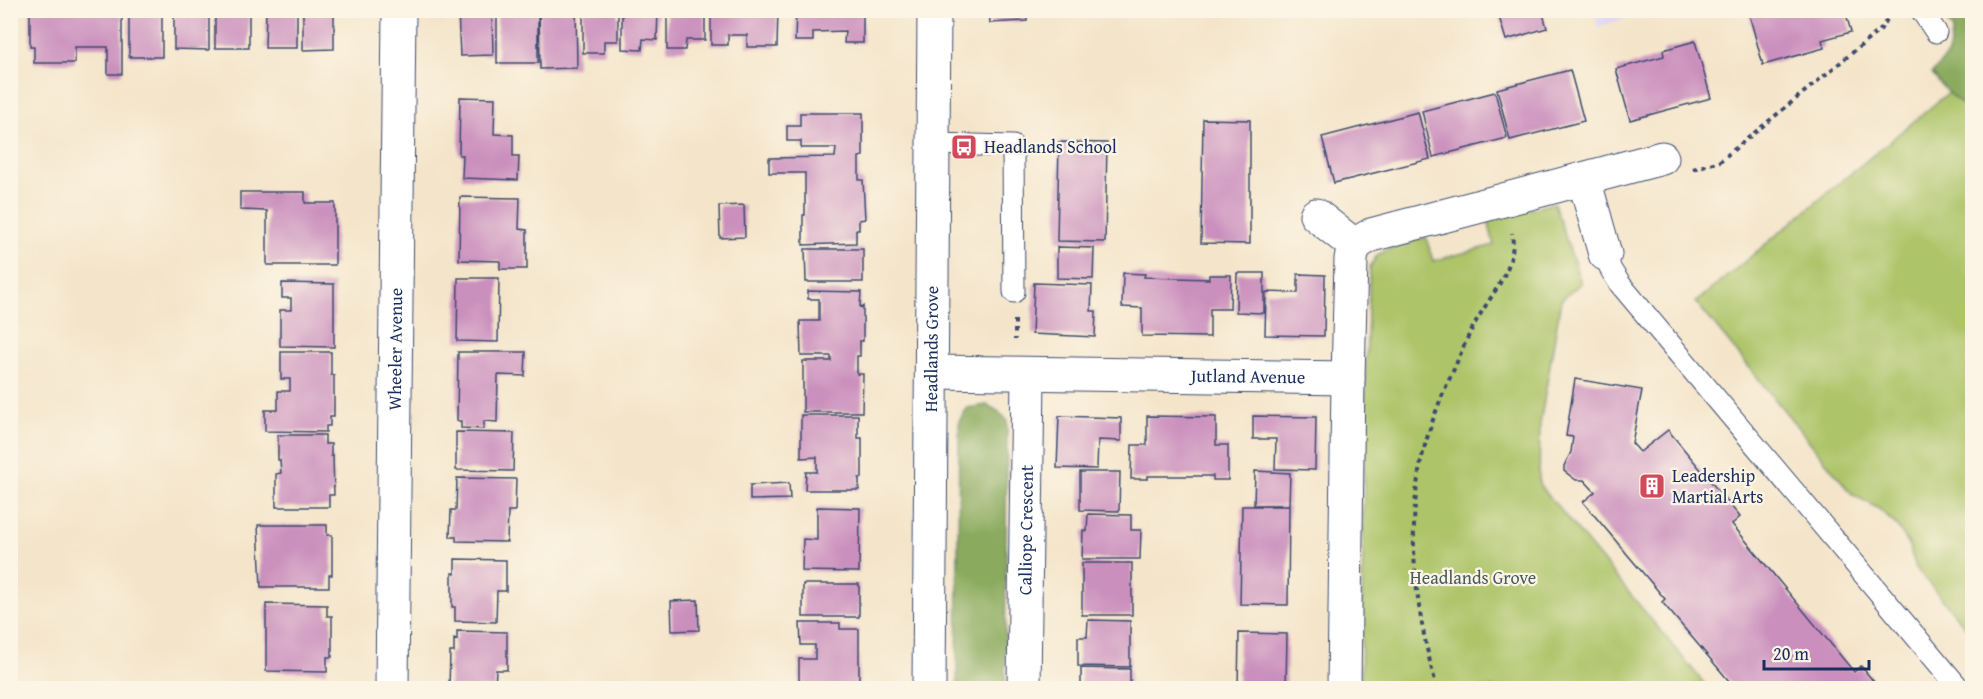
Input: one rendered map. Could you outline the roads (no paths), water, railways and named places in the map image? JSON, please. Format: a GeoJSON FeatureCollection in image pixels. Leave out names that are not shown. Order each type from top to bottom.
{"type":"FeatureCollection","features":[{"type":"Feature","properties":{"kind":"street","name":"Wheeler Avenue"},"geometry":{"type":"LineString","coordinates":[[392,688],[399,10]]}},
{"type":"Feature","properties":{"kind":"street","name":"Headlands Grove"},"geometry":{"type":"LineString","coordinates":[[929,688],[934,10]]}},
{"type":"Feature","properties":{"kind":"street"},"geometry":{"type":"LineString","coordinates":[[1344,688],[1350,266],[1354,245],[1371,235],[1662,158]]}},
{"type":"Feature","properties":{"kind":"street"},"geometry":{"type":"LineString","coordinates":[[1584,179],[1605,254]]}},
{"type":"Feature","properties":{"kind":"street"},"geometry":{"type":"LineString","coordinates":[[1316,215],[1354,245]]}},
{"type":"Feature","properties":{"kind":"street","name":"Jutland Avenue"},"geometry":{"type":"LineString","coordinates":[[932,372],[1348,378]]}},
{"type":"Feature","properties":{"kind":"street","name":"Calliope Crescent"},"geometry":{"type":"LineString","coordinates":[[1022,374],[1024,688]]}},
{"type":"Feature","properties":{"kind":"lane"},"geometry":{"type":"LineString","coordinates":[[1921,10],[1936,32]]}},
{"type":"Feature","properties":{"kind":"lane"},"geometry":{"type":"LineString","coordinates":[[934,144],[1013,146],[1014,292]]}},
{"type":"Feature","properties":{"kind":"lane"},"geometry":{"type":"LineString","coordinates":[[1605,254],[1620,284],[1959,688]]}},
{"type":"Feature","properties":{"kind":"place","name":"Headlands School"},"geometry":{"type":"Point","coordinates":[964,147]}},
{"type":"Feature","properties":{"kind":"place","name":"Leadership Martial Arts"},"geometry":{"type":"Point","coordinates":[1652,486]}}]}
